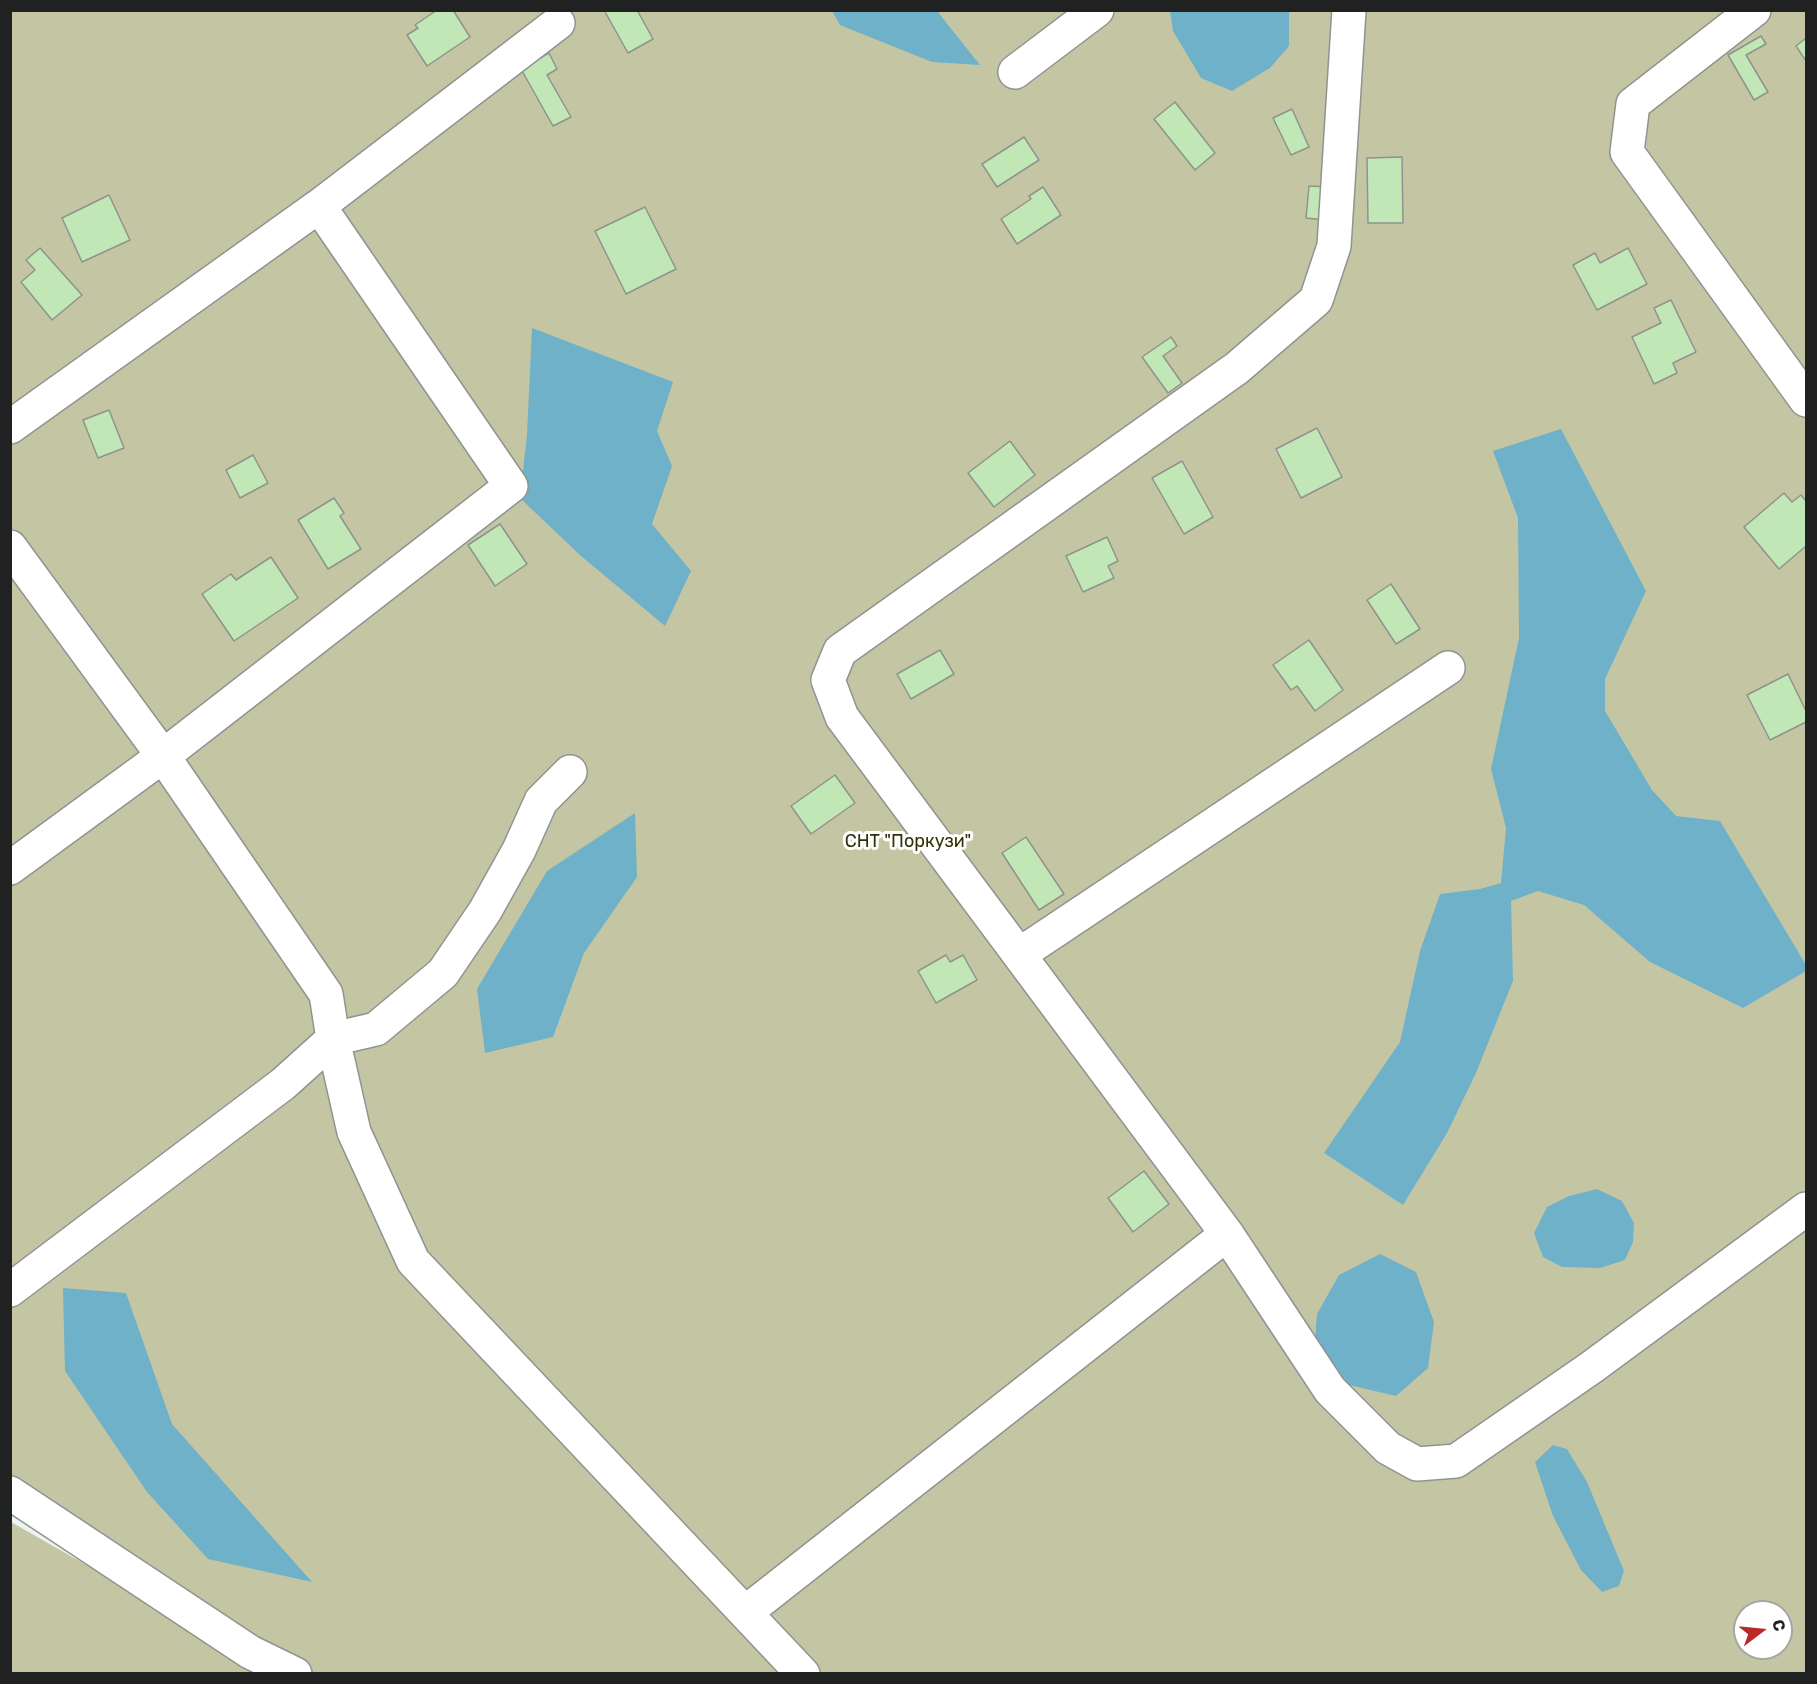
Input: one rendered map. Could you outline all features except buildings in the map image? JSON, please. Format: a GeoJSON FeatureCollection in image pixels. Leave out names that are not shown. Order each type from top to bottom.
{"type":"FeatureCollection","features":[{"type":"Feature","properties":{"kind":"street"},"geometry":{"type":"LineString","coordinates":[[1015,72],[1096,10]]}},
{"type":"Feature","properties":{"kind":"street"},"geometry":{"type":"LineString","coordinates":[[1349,10],[1334,246],[1316,300],[1237,368],[840,651],[828,680],[842,717],[1227,1234],[1330,1390],[1388,1448],[1418,1464],[1456,1461],[1592,1366],[1806,1209]]}},
{"type":"Feature","properties":{"kind":"street"},"geometry":{"type":"LineString","coordinates":[[1754,10],[1633,104],[1627,152],[1806,400]]}},
{"type":"Feature","properties":{"kind":"street"},"geometry":{"type":"LineString","coordinates":[[10,428],[319,206],[558,23]]}},
{"type":"Feature","properties":{"kind":"street"},"geometry":{"type":"LineString","coordinates":[[10,868],[163,756],[511,486],[319,206]]}},
{"type":"Feature","properties":{"kind":"street"},"geometry":{"type":"LineString","coordinates":[[10,547],[163,756],[326,994],[333,1040],[354,1132],[413,1261],[803,1674]]}},
{"type":"Feature","properties":{"kind":"street"},"geometry":{"type":"LineString","coordinates":[[1020,954],[1448,668]]}},
{"type":"Feature","properties":{"kind":"street"},"geometry":{"type":"LineString","coordinates":[[10,1290],[283,1084],[333,1040],[376,1029],[443,973],[485,911],[519,850],[541,801],[570,772]]}},
{"type":"Feature","properties":{"kind":"street"},"geometry":{"type":"LineString","coordinates":[[746,1612],[1227,1234]]}},
{"type":"Feature","properties":{"kind":"street"},"geometry":{"type":"LineString","coordinates":[[10,1492],[250,1652],[295,1674]]}},
{"type":"Feature","properties":{"kind":"green space","name":"СНТ \"Поркузи\""},"geometry":{"type":"Polygon","coordinates":[[[10,11],[1806,11],[1806,1673],[295,1673],[11,1493],[10,11]]]}},
{"type":"Feature","properties":{"kind":"green space"},"geometry":{"type":"Polygon","coordinates":[[[11,1522],[276,1673],[11,1673],[11,1522]]]}},
{"type":"Feature","properties":{"kind":"water"},"geometry":{"type":"Polygon","coordinates":[[[832,11],[937,11],[980,65],[932,62],[840,25],[832,11]]]}},
{"type":"Feature","properties":{"kind":"water"},"geometry":{"type":"Polygon","coordinates":[[[1170,11],[1289,11],[1289,46],[1270,68],[1232,91],[1201,78],[1173,31],[1170,11]]]}},
{"type":"Feature","properties":{"kind":"water"},"geometry":{"type":"Polygon","coordinates":[[[532,328],[673,382],[657,431],[672,466],[652,524],[691,571],[665,626],[581,556],[520,498],[527,435],[532,328]]]}},
{"type":"Feature","properties":{"kind":"water"},"geometry":{"type":"Polygon","coordinates":[[[1561,429],[1646,591],[1605,679],[1605,711],[1652,790],[1676,816],[1720,821],[1806,965],[1806,971],[1743,1008],[1650,962],[1584,905],[1538,891],[1511,901],[1513,981],[1476,1073],[1447,1133],[1403,1205],[1324,1153],[1400,1042],[1420,951],[1440,894],[1480,889],[1501,883],[1506,828],[1491,769],[1519,638],[1518,518],[1493,451],[1561,429]]]}},
{"type":"Feature","properties":{"kind":"water"},"geometry":{"type":"Polygon","coordinates":[[[635,813],[637,877],[584,953],[553,1037],[485,1053],[477,989],[547,871],[635,813]]]}},
{"type":"Feature","properties":{"kind":"water"},"geometry":{"type":"Polygon","coordinates":[[[1597,1189],[1622,1201],[1634,1223],[1633,1242],[1625,1260],[1600,1268],[1562,1267],[1543,1257],[1534,1233],[1547,1207],[1569,1196],[1597,1189]]]}},
{"type":"Feature","properties":{"kind":"water"},"geometry":{"type":"Polygon","coordinates":[[[1380,1254],[1416,1272],[1434,1322],[1428,1368],[1396,1396],[1349,1385],[1315,1341],[1317,1314],[1339,1275],[1380,1254]]]}},
{"type":"Feature","properties":{"kind":"water"},"geometry":{"type":"Polygon","coordinates":[[[63,1288],[126,1293],[172,1424],[312,1582],[208,1559],[147,1492],[65,1371],[63,1288]]]}},
{"type":"Feature","properties":{"kind":"water"},"geometry":{"type":"Polygon","coordinates":[[[1553,1445],[1567,1449],[1587,1482],[1624,1571],[1619,1586],[1602,1592],[1581,1570],[1553,1516],[1535,1462],[1553,1445]]]}}]}
